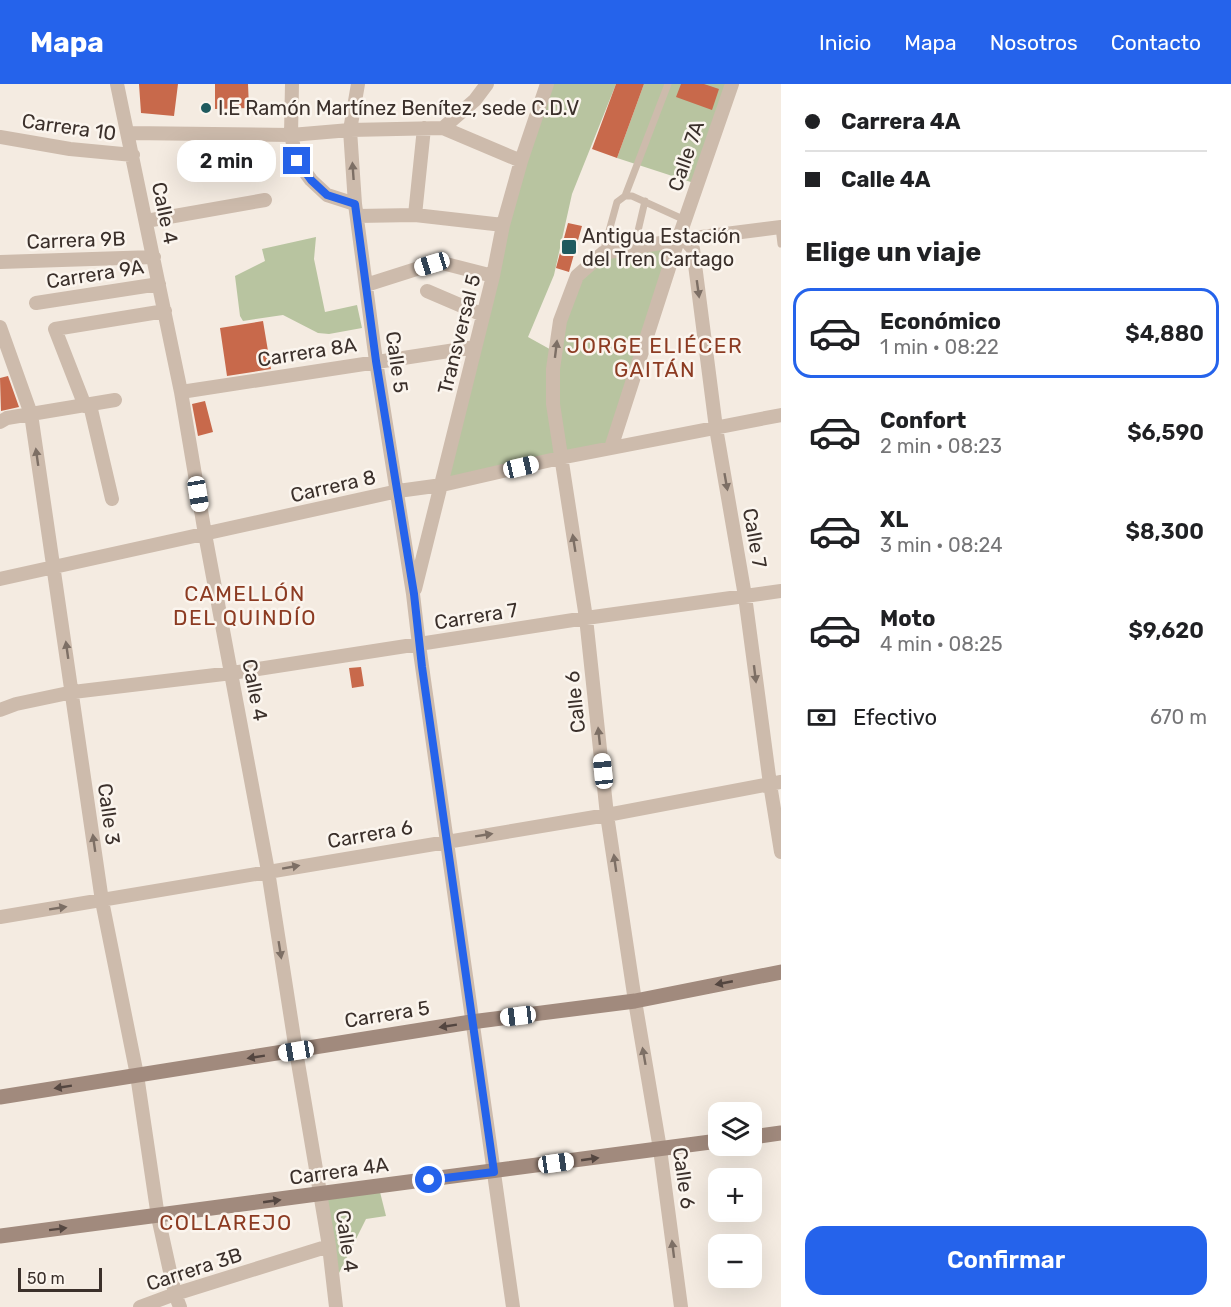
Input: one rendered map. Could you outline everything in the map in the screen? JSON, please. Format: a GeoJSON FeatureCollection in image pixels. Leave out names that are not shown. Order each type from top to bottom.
{"type":"FeatureCollection","features":[{"type":"Feature","properties":{"kind":"main road","name":"Carrera 5"},"geometry":{"type":"LineString","coordinates":[[0,1097],[471,1022],[635,1001],[781,972]]}},
{"type":"Feature","properties":{"kind":"main road"},"geometry":{"type":"LineString","coordinates":[[762,1136],[781,1133]]}},
{"type":"Feature","properties":{"kind":"main road","name":"Carrera 4A"},"geometry":{"type":"LineString","coordinates":[[0,1236],[708,1142]]}},
{"type":"Feature","properties":{"kind":"street","name":"Calle 4"},"geometry":{"type":"LineString","coordinates":[[117,84],[181,392],[268,871],[329,1246],[336,1307]]}},
{"type":"Feature","properties":{"kind":"street"},"geometry":{"type":"LineString","coordinates":[[292,84],[291,135],[297,161],[311,180],[327,195],[356,210],[502,225]]}},
{"type":"Feature","properties":{"kind":"street","name":"Calle 5"},"geometry":{"type":"LineString","coordinates":[[358,84],[350,130],[356,210],[376,361],[414,594],[471,1022],[513,1307]]}},
{"type":"Feature","properties":{"kind":"street"},"geometry":{"type":"LineString","coordinates":[[443,128],[475,100],[487,84]]}},
{"type":"Feature","properties":{"kind":"street","name":"Transversal 5"},"geometry":{"type":"LineString","coordinates":[[414,594],[493,276],[502,225],[547,84]]}},
{"type":"Feature","properties":{"kind":"street","name":"Calle 7A"},"geometry":{"type":"LineString","coordinates":[[611,448],[678,240],[732,84]]}},
{"type":"Feature","properties":{"kind":"street"},"geometry":{"type":"LineString","coordinates":[[415,215],[424,128]]}},
{"type":"Feature","properties":{"kind":"street","name":"Carrera 10"},"geometry":{"type":"LineString","coordinates":[[128,132],[291,135],[350,130],[443,128],[521,161]]}},
{"type":"Feature","properties":{"kind":"street","name":"Carrera 10"},"geometry":{"type":"LineString","coordinates":[[0,137],[70,149],[133,155]]}},
{"type":"Feature","properties":{"kind":"street","name":"Carrera 9B"},"geometry":{"type":"LineString","coordinates":[[146,221],[265,200]]}},
{"type":"Feature","properties":{"kind":"street"},"geometry":{"type":"LineString","coordinates":[[603,253],[678,240],[780,227]]}},
{"type":"Feature","properties":{"kind":"street","name":"Calle 7"},"geometry":{"type":"LineString","coordinates":[[678,240],[687,242],[693,249],[716,428],[775,783],[781,852]]}},
{"type":"Feature","properties":{"kind":"street","name":"Calle 6"},"geometry":{"type":"LineString","coordinates":[[603,253],[577,276],[560,321],[553,381],[553,404],[586,618],[607,815],[660,1149],[681,1307]]}},
{"type":"Feature","properties":{"kind":"street","name":"Carrera 9B"},"geometry":{"type":"LineString","coordinates":[[0,262],[154,257]]}},
{"type":"Feature","properties":{"kind":"street"},"geometry":{"type":"LineString","coordinates":[[366,285],[432,264],[442,263],[493,276]]}},
{"type":"Feature","properties":{"kind":"street","name":"Carrera 9A"},"geometry":{"type":"LineString","coordinates":[[36,303],[159,284]]}},
{"type":"Feature","properties":{"kind":"street"},"geometry":{"type":"LineString","coordinates":[[428,291],[483,315]]}},
{"type":"Feature","properties":{"kind":"street"},"geometry":{"type":"LineString","coordinates":[[112,499],[88,406],[55,329],[165,311]]}},
{"type":"Feature","properties":{"kind":"street","name":"Calle 3"},"geometry":{"type":"LineString","coordinates":[[0,327],[31,414],[102,901],[137,1075],[158,1216],[178,1300]]}},
{"type":"Feature","properties":{"kind":"street","name":"Carrera 8A"},"geometry":{"type":"LineString","coordinates":[[181,392],[475,346]]}},
{"type":"Feature","properties":{"kind":"street"},"geometry":{"type":"LineString","coordinates":[[0,422],[7,418],[115,400]]}},
{"type":"Feature","properties":{"kind":"street","name":"Carrera 8"},"geometry":{"type":"LineString","coordinates":[[0,579],[398,491],[781,415]]}},
{"type":"Feature","properties":{"kind":"street","name":"Carrera 7"},"geometry":{"type":"LineString","coordinates":[[0,710],[16,704],[73,692],[232,673],[586,618],[781,591]]}},
{"type":"Feature","properties":{"kind":"street","name":"Carrera 6"},"geometry":{"type":"LineString","coordinates":[[0,917],[607,815],[775,783]]}},
{"type":"Feature","properties":{"kind":"street","name":"Carrera 3B"},"geometry":{"type":"LineString","coordinates":[[140,1307],[178,1300],[329,1246]]}},
{"type":"Feature","properties":{"kind":"lane"},"geometry":{"type":"LineString","coordinates":[[603,253],[617,202],[625,196],[668,84]]}},
{"type":"Feature","properties":{"kind":"lane"},"geometry":{"type":"LineString","coordinates":[[625,196],[645,201],[685,220]]}},
{"type":"Feature","properties":{"kind":"lane"},"geometry":{"type":"LineString","coordinates":[[634,248],[645,201]]}},
{"type":"Feature","properties":{"kind":"lane"},"geometry":{"type":"LineString","coordinates":[[780,227],[781,244]]}},
{"type":"Feature","properties":{"kind":"green space"},"geometry":{"type":"Polygon","coordinates":[[[547,84],[616,84],[572,194],[554,275],[528,337],[555,352],[577,276],[603,253],[678,240],[611,448],[443,481],[475,347],[547,84]]]}},
{"type":"Feature","properties":{"kind":"green space"},"geometry":{"type":"Polygon","coordinates":[[[644,84],[728,84],[697,184],[617,158],[644,84]]]}},
{"type":"Feature","properties":{"kind":"green space"},"geometry":{"type":"Polygon","coordinates":[[[316,237],[314,259],[325,312],[357,305],[362,328],[329,334],[318,333],[283,315],[243,321],[240,316],[235,276],[265,261],[262,249],[316,237]]]}},
{"type":"Feature","properties":{"kind":"green space"},"geometry":{"type":"Polygon","coordinates":[[[380,1192],[386,1216],[366,1219],[337,1277],[324,1197],[380,1192]]]}},
{"type":"Feature","properties":{"kind":"building"},"geometry":{"type":"Polygon","coordinates":[[[139,84],[178,84],[174,116],[141,113],[139,84]]]}},
{"type":"Feature","properties":{"kind":"building"},"geometry":{"type":"Polygon","coordinates":[[[215,84],[248,84],[249,108],[215,109],[215,84]]]}},
{"type":"Feature","properties":{"kind":"building"},"geometry":{"type":"Polygon","coordinates":[[[616,84],[644,84],[617,158],[592,149],[616,84]]]}},
{"type":"Feature","properties":{"kind":"building"},"geometry":{"type":"Polygon","coordinates":[[[681,84],[704,84],[719,89],[712,110],[676,97],[681,84]]]}},
{"type":"Feature","properties":{"kind":"building","name":"Antigua Estación del Tren Cartago"},"geometry":{"type":"Polygon","coordinates":[[[568,223],[582,226],[569,272],[556,268],[568,223]]]}},
{"type":"Feature","properties":{"kind":"building"},"geometry":{"type":"Polygon","coordinates":[[[263,321],[271,369],[227,376],[220,328],[263,321]]]}},
{"type":"Feature","properties":{"kind":"building"},"geometry":{"type":"Polygon","coordinates":[[[8,376],[19,407],[1,411],[0,378],[8,376]]]}},
{"type":"Feature","properties":{"kind":"building"},"geometry":{"type":"Polygon","coordinates":[[[205,401],[213,432],[198,436],[192,404],[205,401]]]}},
{"type":"Feature","properties":{"kind":"building"},"geometry":{"type":"Polygon","coordinates":[[[361,667],[364,686],[352,688],[349,668],[361,667]]]}},
{"type":"Feature","properties":{"kind":"place","name":"I.E Ramón Martínez Benítez, sede C.D.V"},"geometry":{"type":"Point","coordinates":[206,108]}},
{"type":"Feature","properties":{"kind":"place","name":"Antigua Estación del Tren Cartago"},"geometry":{"type":"Point","coordinates":[569,247]}},
{"type":"Feature","properties":{"kind":"district","name":"JORGE ELIÉCER GAITÁN"},"geometry":{"type":"Point","coordinates":[655,357]}},
{"type":"Feature","properties":{"kind":"district","name":"CAMELLÓN DEL QUINDÍO"},"geometry":{"type":"Point","coordinates":[245,605]}},
{"type":"Feature","properties":{"kind":"district","name":"COLLAREJO"},"geometry":{"type":"Point","coordinates":[226,1222]}},
{"type":"Feature","properties":{"kind":"route"},"geometry":{"type":"LineString","coordinates":[[297,161],[311,180],[327,195],[355,204],[376,361],[414,594],[471,1022],[494,1172],[429,1180]]}}]}
